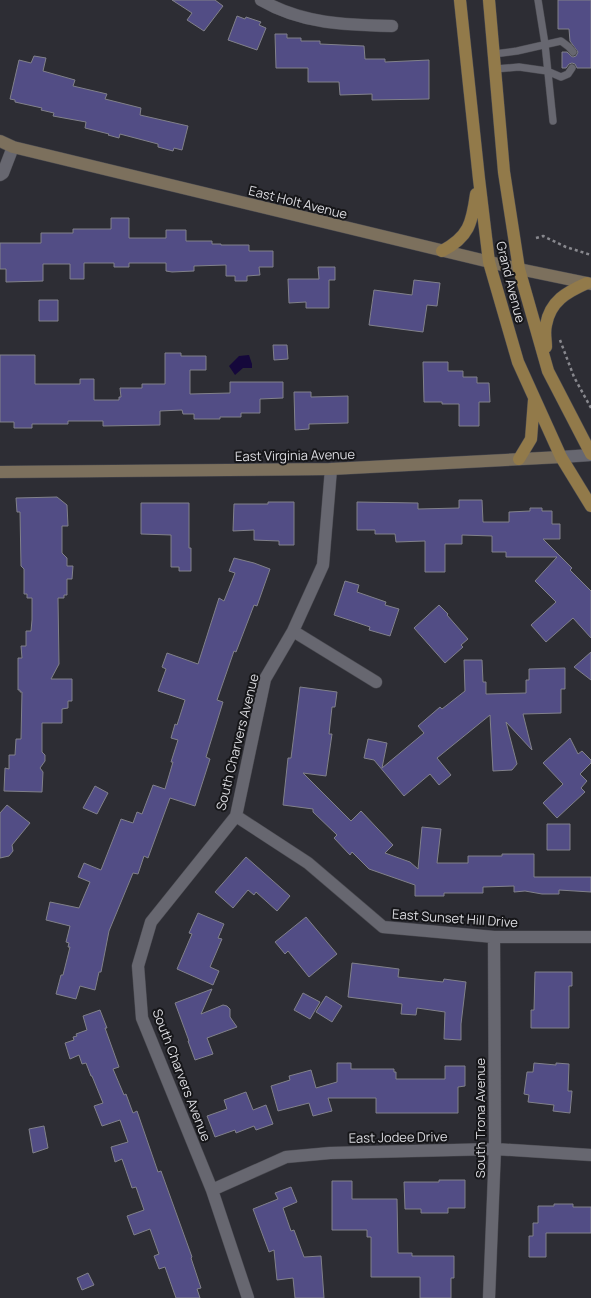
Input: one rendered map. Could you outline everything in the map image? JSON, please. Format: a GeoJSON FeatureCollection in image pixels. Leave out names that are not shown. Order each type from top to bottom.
{"type":"FeatureCollection","features":[{"type":"Feature","properties":{"kind":"main road","name":"Grand Avenue"},"geometry":{"type":"LineString","coordinates":[[460,0],[489,262],[518,362],[561,457],[591,506]]}},
{"type":"Feature","properties":{"kind":"main road","name":"Grand Avenue"},"geometry":{"type":"LineString","coordinates":[[489,0],[504,172],[519,269],[548,371],[591,455]]}},
{"type":"Feature","properties":{"kind":"main road"},"geometry":{"type":"LineString","coordinates":[[442,251],[452,246],[465,235],[473,213],[479,179]]}},
{"type":"Feature","properties":{"kind":"main road"},"geometry":{"type":"LineString","coordinates":[[546,364],[546,326],[552,305],[569,291],[589,283]]}},
{"type":"Feature","properties":{"kind":"main road"},"geometry":{"type":"LineString","coordinates":[[519,459],[531,439],[534,397]]}},
{"type":"Feature","properties":{"kind":"street"},"geometry":{"type":"LineString","coordinates":[[261,0],[275,8],[302,17],[329,23],[392,26]]}},
{"type":"Feature","properties":{"kind":"street","name":"East Holt Avenue"},"geometry":{"type":"LineString","coordinates":[[0,141],[13,147],[442,251],[519,269],[589,283]]}},
{"type":"Feature","properties":{"kind":"street"},"geometry":{"type":"LineString","coordinates":[[0,175],[3,174],[13,147]]}},
{"type":"Feature","properties":{"kind":"street","name":"East Virginia Avenue"},"geometry":{"type":"LineString","coordinates":[[0,472],[331,469],[591,455]]}},
{"type":"Feature","properties":{"kind":"street","name":"South Charvers Avenue"},"geometry":{"type":"LineString","coordinates":[[248,1298],[212,1190],[142,1018],[138,966],[152,922],[236,816],[265,679],[294,631],[323,565],[331,469]]}},
{"type":"Feature","properties":{"kind":"street"},"geometry":{"type":"LineString","coordinates":[[294,631],[376,682]]}},
{"type":"Feature","properties":{"kind":"street","name":"East Sunset Hill Drive"},"geometry":{"type":"LineString","coordinates":[[236,816],[308,862],[383,927],[494,937],[591,937]]}},
{"type":"Feature","properties":{"kind":"street","name":"South Trona Avenue"},"geometry":{"type":"LineString","coordinates":[[489,1298],[495,1149],[494,937]]}},
{"type":"Feature","properties":{"kind":"street","name":"East Jodee Drive"},"geometry":{"type":"LineString","coordinates":[[212,1190],[286,1157],[330,1153],[495,1149],[591,1155]]}},
{"type":"Feature","properties":{"kind":"lane"},"geometry":{"type":"LineString","coordinates":[[538,0],[545,44],[552,121]]}},
{"type":"Feature","properties":{"kind":"lane"},"geometry":{"type":"LineString","coordinates":[[494,54],[517,51],[561,41],[569,46],[572,52]]}},
{"type":"Feature","properties":{"kind":"lane"},"geometry":{"type":"LineString","coordinates":[[495,69],[519,67],[547,71],[561,77],[568,74],[572,68]]}},
{"type":"Feature","properties":{"kind":"path"},"geometry":{"type":"LineString","coordinates":[[536,238],[543,236],[566,247],[591,255]]}},
{"type":"Feature","properties":{"kind":"path"},"geometry":{"type":"LineString","coordinates":[[559,336],[574,377],[591,408]]}},
{"type":"Feature","properties":{"kind":"shaded area"},"geometry":{"type":"Polygon","coordinates":[[[249,355],[252,368],[243,368],[235,375],[229,366],[239,356],[249,355]]]}},
{"type":"Feature","properties":{"kind":"building"},"geometry":{"type":"Polygon","coordinates":[[[172,0],[215,0],[223,6],[204,31],[187,20],[192,13],[172,0]]]}},
{"type":"Feature","properties":{"kind":"building"},"geometry":{"type":"Polygon","coordinates":[[[558,0],[591,0],[591,68],[577,68],[575,64],[572,63],[566,68],[562,68],[562,52],[567,52],[573,57],[576,56],[578,52],[570,41],[569,29],[558,29],[558,0]]]}},
{"type":"Feature","properties":{"kind":"building"},"geometry":{"type":"Polygon","coordinates":[[[237,16],[245,19],[246,17],[261,22],[259,25],[266,28],[257,50],[228,40],[237,16]]]}},
{"type":"Feature","properties":{"kind":"building"},"geometry":{"type":"Polygon","coordinates":[[[275,34],[287,34],[287,38],[301,38],[301,41],[320,41],[320,44],[364,46],[365,59],[385,59],[385,62],[429,60],[429,99],[372,100],[372,94],[340,95],[339,82],[308,82],[308,68],[276,68],[275,34]]]}},
{"type":"Feature","properties":{"kind":"building"},"geometry":{"type":"Polygon","coordinates":[[[34,56],[46,58],[43,71],[75,80],[73,86],[107,94],[105,99],[141,108],[140,115],[188,126],[182,150],[174,148],[173,151],[158,147],[158,144],[120,134],[119,138],[108,135],[109,134],[85,128],[86,122],[53,116],[54,113],[41,110],[42,108],[15,102],[15,100],[10,99],[19,60],[31,63],[34,56]]]}},
{"type":"Feature","properties":{"kind":"building"},"geometry":{"type":"Polygon","coordinates":[[[111,218],[129,218],[129,238],[166,238],[166,230],[186,230],[186,241],[212,241],[212,244],[221,245],[249,245],[249,251],[273,251],[273,267],[259,267],[260,275],[247,276],[247,281],[235,281],[235,276],[226,276],[226,265],[194,266],[194,271],[172,272],[166,271],[166,263],[129,263],[129,267],[114,267],[114,263],[84,263],[84,279],[70,279],[70,264],[43,264],[43,281],[6,282],[6,269],[0,269],[0,243],[41,243],[41,233],[73,233],[73,229],[111,229],[111,218]]]}},
{"type":"Feature","properties":{"kind":"building"},"geometry":{"type":"Polygon","coordinates":[[[318,267],[335,267],[335,280],[329,280],[329,308],[306,308],[306,302],[289,303],[288,279],[319,279],[318,267]]]}},
{"type":"Feature","properties":{"kind":"building"},"geometry":{"type":"Polygon","coordinates":[[[414,280],[440,283],[437,306],[427,305],[423,332],[369,325],[374,290],[412,295],[414,280]]]}},
{"type":"Feature","properties":{"kind":"building"},"geometry":{"type":"Polygon","coordinates":[[[39,300],[58,300],[58,321],[39,321],[39,300]]]}},
{"type":"Feature","properties":{"kind":"building"},"geometry":{"type":"Polygon","coordinates":[[[273,345],[287,345],[288,359],[274,360],[273,345]]]}},
{"type":"Feature","properties":{"kind":"building"},"geometry":{"type":"Polygon","coordinates":[[[165,353],[181,353],[181,356],[206,356],[206,370],[190,370],[190,394],[230,393],[230,382],[283,382],[283,398],[260,399],[260,413],[241,413],[241,417],[194,419],[194,414],[183,414],[182,410],[160,411],[160,425],[103,426],[103,421],[68,421],[68,424],[32,424],[32,428],[14,428],[14,422],[0,422],[0,355],[35,355],[35,384],[80,384],[80,379],[94,379],[94,400],[119,400],[119,397],[121,397],[120,388],[142,388],[142,384],[165,384],[165,353]]]}},
{"type":"Feature","properties":{"kind":"building"},"geometry":{"type":"Polygon","coordinates":[[[423,362],[448,362],[448,371],[463,371],[463,377],[477,377],[477,383],[489,383],[490,402],[479,402],[479,426],[459,426],[459,404],[424,402],[423,362]]]}},
{"type":"Feature","properties":{"kind":"building"},"geometry":{"type":"Polygon","coordinates":[[[294,392],[311,392],[311,397],[348,396],[348,423],[309,424],[309,429],[295,430],[294,392]]]}},
{"type":"Feature","properties":{"kind":"building"},"geometry":{"type":"Polygon","coordinates":[[[57,497],[67,505],[68,526],[62,526],[62,553],[67,558],[67,566],[73,566],[72,579],[67,579],[67,595],[64,595],[64,598],[58,598],[59,664],[51,679],[72,679],[72,701],[68,701],[68,708],[62,709],[62,723],[42,723],[42,752],[45,755],[45,761],[40,768],[43,772],[42,792],[4,791],[5,768],[9,769],[9,755],[15,755],[16,739],[21,739],[22,692],[18,690],[18,658],[22,658],[21,646],[26,646],[26,631],[31,631],[32,620],[32,598],[27,598],[27,594],[24,594],[24,569],[21,566],[20,512],[17,512],[16,498],[57,497]]]}},
{"type":"Feature","properties":{"kind":"building"},"geometry":{"type":"Polygon","coordinates":[[[459,500],[482,500],[483,522],[509,522],[509,512],[530,511],[530,508],[542,508],[542,511],[552,511],[552,524],[560,524],[560,539],[543,539],[572,568],[570,570],[591,591],[591,638],[573,618],[546,642],[531,625],[556,602],[535,581],[557,557],[506,557],[506,552],[492,552],[492,536],[462,535],[462,544],[445,544],[445,572],[425,572],[425,541],[396,542],[395,534],[375,534],[375,530],[357,530],[357,502],[418,503],[418,509],[459,508],[459,500]]]}},
{"type":"Feature","properties":{"kind":"building"},"geometry":{"type":"Polygon","coordinates":[[[268,502],[294,502],[294,545],[279,545],[279,541],[254,540],[254,530],[233,531],[234,504],[268,504],[268,502]]]}},
{"type":"Feature","properties":{"kind":"building"},"geometry":{"type":"Polygon","coordinates":[[[141,503],[189,503],[189,548],[191,548],[191,571],[179,571],[179,567],[171,567],[171,535],[141,534],[141,503]]]}},
{"type":"Feature","properties":{"kind":"building"},"geometry":{"type":"Polygon","coordinates":[[[234,558],[270,569],[257,606],[254,605],[236,652],[234,651],[217,700],[223,702],[206,757],[210,759],[195,806],[170,798],[148,858],[144,856],[138,874],[133,873],[109,931],[101,972],[99,972],[95,990],[80,986],[76,999],[56,994],[61,975],[63,975],[70,947],[68,947],[69,943],[66,942],[70,926],[46,920],[50,902],[79,908],[90,882],[78,877],[84,863],[101,870],[121,819],[133,823],[137,812],[142,814],[153,785],[165,789],[178,740],[171,738],[185,700],[158,691],[166,669],[162,667],[167,653],[198,664],[219,598],[224,601],[235,573],[229,571],[234,558]]]}},
{"type":"Feature","properties":{"kind":"building"},"geometry":{"type":"Polygon","coordinates":[[[345,581],[359,585],[357,592],[386,602],[385,605],[399,609],[390,636],[369,630],[370,627],[334,615],[345,581]]]}},
{"type":"Feature","properties":{"kind":"building"},"geometry":{"type":"Polygon","coordinates":[[[439,605],[468,639],[461,645],[463,647],[445,663],[414,628],[439,605]]]}},
{"type":"Feature","properties":{"kind":"building"},"geometry":{"type":"Polygon","coordinates":[[[591,652],[591,680],[574,667],[591,652]]]}},
{"type":"Feature","properties":{"kind":"building"},"geometry":{"type":"Polygon","coordinates":[[[464,660],[482,660],[483,682],[486,682],[486,694],[526,693],[526,680],[529,680],[529,669],[565,668],[565,689],[561,689],[561,713],[523,714],[532,750],[506,722],[517,764],[512,770],[493,771],[490,715],[437,758],[451,775],[439,785],[430,774],[404,796],[374,760],[364,758],[368,739],[387,743],[382,768],[424,733],[418,726],[440,707],[442,709],[465,691],[464,660]]]}},
{"type":"Feature","properties":{"kind":"building"},"geometry":{"type":"Polygon","coordinates":[[[300,687],[337,692],[335,707],[332,707],[329,734],[332,734],[326,776],[303,773],[351,821],[361,811],[393,845],[385,853],[410,862],[418,869],[422,827],[441,829],[437,863],[468,863],[468,856],[534,854],[534,877],[591,877],[591,892],[559,890],[559,894],[542,894],[525,891],[514,892],[514,886],[483,887],[483,893],[444,893],[444,896],[415,896],[415,885],[369,869],[352,852],[350,855],[334,838],[337,835],[313,812],[313,809],[283,805],[288,758],[291,758],[300,687]]]}},
{"type":"Feature","properties":{"kind":"building"},"geometry":{"type":"Polygon","coordinates":[[[570,738],[578,754],[582,751],[591,760],[591,763],[580,774],[587,781],[581,788],[585,792],[557,818],[543,803],[563,784],[543,763],[570,738]]]}},
{"type":"Feature","properties":{"kind":"building"},"geometry":{"type":"Polygon","coordinates":[[[95,786],[108,793],[97,814],[83,808],[95,786]]]}},
{"type":"Feature","properties":{"kind":"building"},"geometry":{"type":"Polygon","coordinates":[[[7,805],[30,823],[12,845],[13,851],[9,856],[0,858],[0,813],[7,805]]]}},
{"type":"Feature","properties":{"kind":"building"},"geometry":{"type":"Polygon","coordinates":[[[547,824],[570,824],[570,850],[547,850],[547,824]]]}},
{"type":"Feature","properties":{"kind":"building"},"geometry":{"type":"Polygon","coordinates":[[[246,857],[290,896],[277,911],[256,892],[254,895],[248,890],[233,908],[215,892],[246,857]]]}},
{"type":"Feature","properties":{"kind":"building"},"geometry":{"type":"Polygon","coordinates":[[[198,913],[224,924],[218,938],[222,939],[210,967],[219,971],[213,985],[177,969],[192,934],[189,933],[198,913]]]}},
{"type":"Feature","properties":{"kind":"building"},"geometry":{"type":"Polygon","coordinates":[[[306,917],[337,954],[309,977],[288,951],[285,954],[275,942],[306,917]]]}},
{"type":"Feature","properties":{"kind":"building"},"geometry":{"type":"Polygon","coordinates":[[[352,963],[399,969],[398,977],[443,982],[444,979],[466,982],[461,1024],[461,1040],[444,1039],[445,1012],[417,1008],[416,1015],[401,1014],[402,1004],[348,997],[352,963]]]}},
{"type":"Feature","properties":{"kind":"building"},"geometry":{"type":"Polygon","coordinates":[[[535,972],[572,972],[572,986],[569,986],[569,1028],[531,1028],[531,1010],[534,1010],[535,972]]]}},
{"type":"Feature","properties":{"kind":"building"},"geometry":{"type":"Polygon","coordinates":[[[212,989],[201,1014],[223,1005],[227,1006],[230,1009],[230,1017],[237,1027],[207,1038],[213,1054],[195,1060],[175,1003],[212,989]]]}},
{"type":"Feature","properties":{"kind":"building"},"geometry":{"type":"Polygon","coordinates":[[[303,993],[320,1002],[310,1019],[294,1010],[303,993]]]}},
{"type":"Feature","properties":{"kind":"building"},"geometry":{"type":"Polygon","coordinates":[[[326,996],[342,1006],[332,1022],[316,1012],[326,996]]]}},
{"type":"Feature","properties":{"kind":"building"},"geometry":{"type":"Polygon","coordinates":[[[100,1010],[119,1067],[113,1069],[124,1095],[126,1094],[133,1113],[137,1111],[158,1172],[161,1171],[192,1257],[191,1258],[201,1288],[197,1289],[200,1298],[176,1298],[165,1267],[159,1269],[154,1256],[159,1254],[150,1229],[134,1235],[127,1216],[144,1210],[136,1187],[132,1188],[122,1159],[115,1162],[111,1147],[128,1142],[120,1120],[102,1126],[94,1106],[103,1103],[86,1063],[82,1064],[79,1055],[70,1059],[65,1043],[74,1040],[73,1037],[77,1036],[76,1034],[87,1030],[83,1016],[100,1010]]]}},
{"type":"Feature","properties":{"kind":"building"},"geometry":{"type":"Polygon","coordinates":[[[337,1063],[351,1063],[351,1069],[394,1069],[394,1072],[396,1072],[396,1079],[445,1079],[445,1066],[465,1066],[465,1086],[458,1087],[458,1113],[376,1113],[376,1098],[328,1098],[332,1111],[313,1116],[309,1103],[278,1111],[271,1086],[290,1080],[289,1076],[311,1070],[316,1088],[337,1082],[337,1063]]]}},
{"type":"Feature","properties":{"kind":"building"},"geometry":{"type":"Polygon","coordinates":[[[534,1063],[556,1065],[556,1063],[569,1064],[568,1091],[572,1091],[570,1113],[553,1111],[554,1105],[528,1102],[529,1095],[524,1094],[527,1072],[533,1072],[534,1063]]]}},
{"type":"Feature","properties":{"kind":"building"},"geometry":{"type":"Polygon","coordinates":[[[246,1092],[253,1110],[266,1105],[273,1124],[256,1130],[254,1126],[236,1133],[235,1130],[215,1137],[207,1116],[227,1109],[224,1100],[246,1092]]]}},
{"type":"Feature","properties":{"kind":"building"},"geometry":{"type":"Polygon","coordinates":[[[44,1126],[48,1148],[33,1153],[29,1129],[44,1126]]]}},
{"type":"Feature","properties":{"kind":"building"},"geometry":{"type":"Polygon","coordinates":[[[439,1180],[465,1180],[465,1208],[448,1208],[448,1213],[421,1213],[421,1209],[405,1209],[404,1182],[439,1182],[439,1180]]]}},
{"type":"Feature","properties":{"kind":"building"},"geometry":{"type":"Polygon","coordinates":[[[332,1181],[352,1181],[352,1199],[397,1199],[398,1253],[412,1253],[412,1256],[454,1256],[454,1278],[451,1278],[451,1298],[420,1298],[420,1277],[371,1277],[371,1237],[367,1237],[367,1230],[332,1230],[332,1181]]]}},
{"type":"Feature","properties":{"kind":"building"},"geometry":{"type":"Polygon","coordinates":[[[291,1187],[297,1202],[283,1208],[291,1231],[294,1230],[304,1257],[321,1256],[324,1298],[295,1298],[293,1278],[277,1280],[274,1250],[269,1252],[253,1209],[278,1199],[275,1193],[291,1187]]]}},
{"type":"Feature","properties":{"kind":"building"},"geometry":{"type":"Polygon","coordinates":[[[554,1204],[573,1204],[573,1207],[591,1207],[591,1233],[546,1233],[546,1257],[529,1257],[529,1236],[533,1236],[533,1223],[538,1223],[538,1206],[554,1206],[554,1204]]]}},
{"type":"Feature","properties":{"kind":"building"},"geometry":{"type":"Polygon","coordinates":[[[88,1273],[94,1285],[82,1290],[77,1278],[88,1273]]]}}]}
